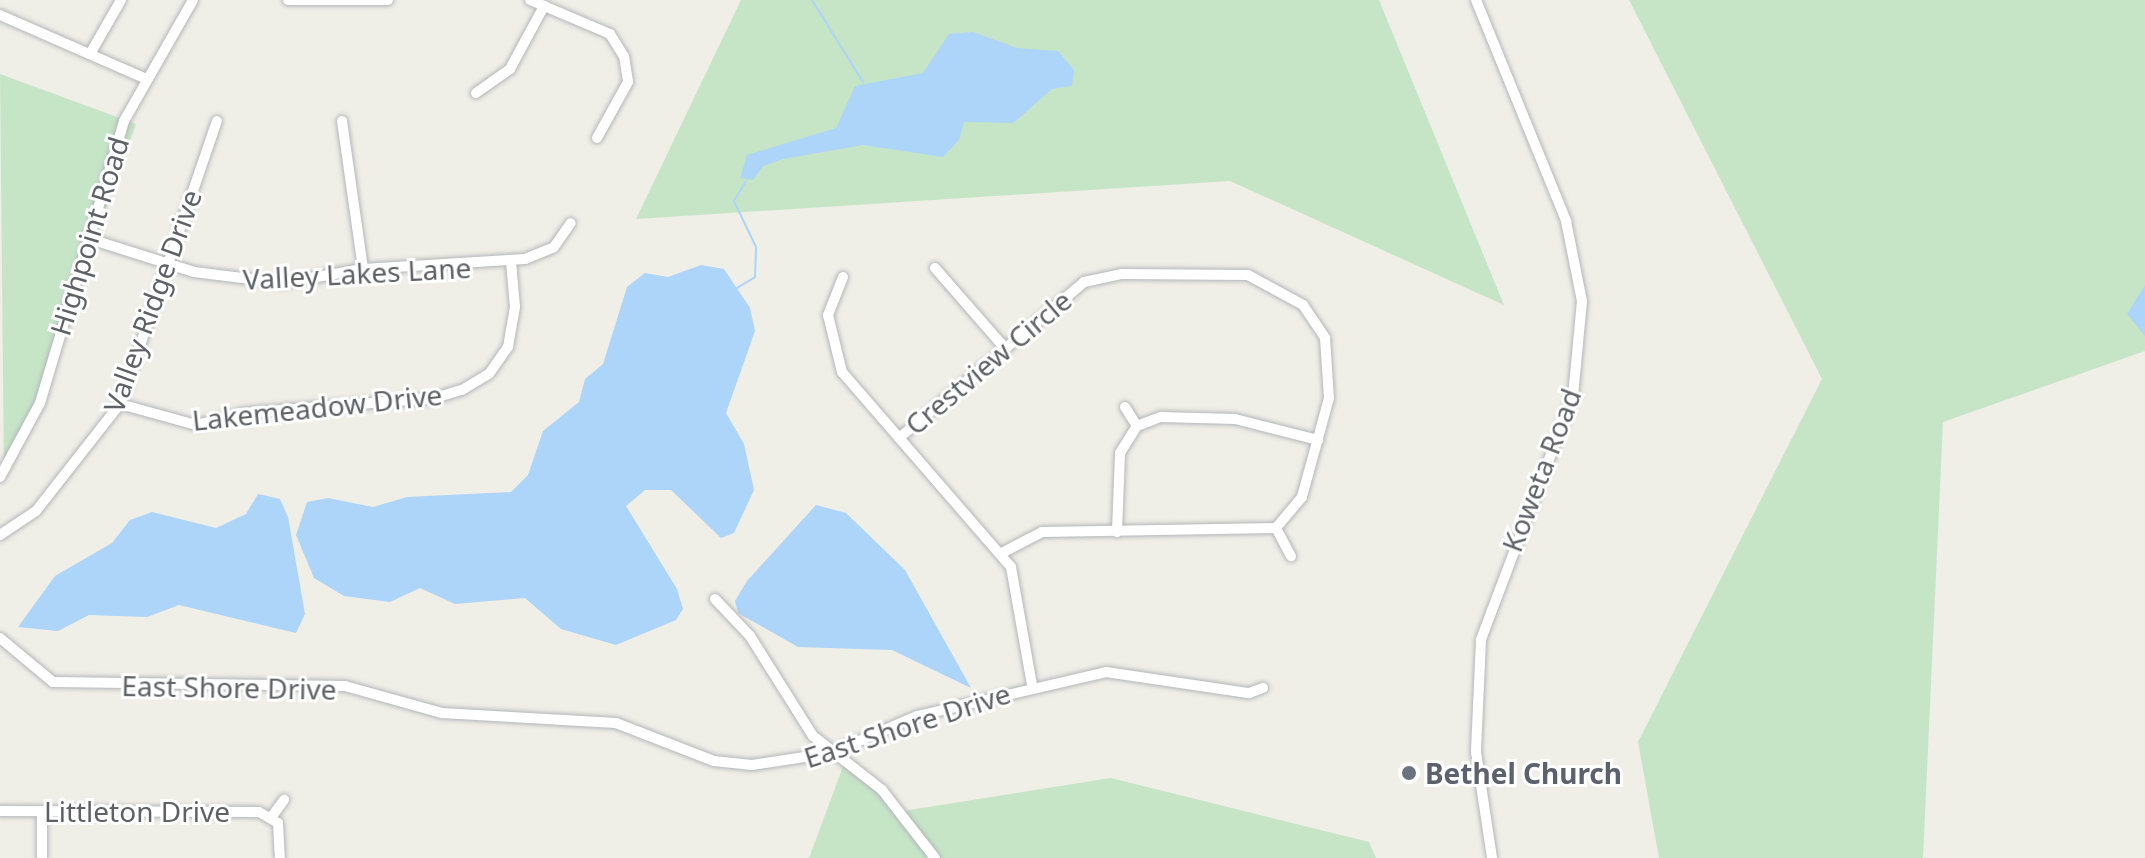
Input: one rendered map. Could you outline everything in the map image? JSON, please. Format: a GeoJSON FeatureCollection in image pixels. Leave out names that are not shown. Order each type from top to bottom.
{"type":"FeatureCollection","features":[{"type":"Feature","properties":{"kind":"street"},"geometry":{"type":"LineString","coordinates":[[90,54],[121,0]]}},
{"type":"Feature","properties":{"kind":"street","name":"Highpoint Road"},"geometry":{"type":"LineString","coordinates":[[0,477],[40,403],[87,238],[144,78],[193,0]]}},
{"type":"Feature","properties":{"kind":"street"},"geometry":{"type":"LineString","coordinates":[[288,0],[388,0]]}},
{"type":"Feature","properties":{"kind":"street"},"geometry":{"type":"LineString","coordinates":[[530,0],[610,34],[624,56],[628,82],[597,138]]}},
{"type":"Feature","properties":{"kind":"street","name":"Koweta Road"},"geometry":{"type":"LineString","coordinates":[[1476,0],[1566,221],[1582,301],[1572,399],[1481,640],[1476,752],[1492,858]]}},
{"type":"Feature","properties":{"kind":"street"},"geometry":{"type":"LineString","coordinates":[[476,93],[510,69],[544,6]]}},
{"type":"Feature","properties":{"kind":"street"},"geometry":{"type":"LineString","coordinates":[[0,15],[144,78]]}},
{"type":"Feature","properties":{"kind":"street","name":"Valley Ridge Drive"},"geometry":{"type":"LineString","coordinates":[[0,535],[36,511],[120,404],[217,121]]}},
{"type":"Feature","properties":{"kind":"street"},"geometry":{"type":"LineString","coordinates":[[342,121],[363,269]]}},
{"type":"Feature","properties":{"kind":"street","name":"Valley Lakes Lane"},"geometry":{"type":"LineString","coordinates":[[87,238],[245,284],[363,269],[511,261],[554,247],[571,223]]}},
{"type":"Feature","properties":{"kind":"street","name":"Lakemeadow Drive"},"geometry":{"type":"LineString","coordinates":[[120,404],[196,425],[244,413],[435,398],[462,390],[489,374],[508,347],[515,307],[511,261]]}},
{"type":"Feature","properties":{"kind":"street"},"geometry":{"type":"LineString","coordinates":[[935,268],[1003,346]]}},
{"type":"Feature","properties":{"kind":"street","name":"Crestview Circle"},"geometry":{"type":"LineString","coordinates":[[899,438],[1003,346],[1084,282],[1122,274],[1248,275],[1303,305],[1325,338],[1332,372],[1302,497],[1276,528]]}},
{"type":"Feature","properties":{"kind":"street"},"geometry":{"type":"LineString","coordinates":[[843,277],[828,315],[830,342],[842,372],[1000,554],[1014,579],[1032,685]]}},
{"type":"Feature","properties":{"kind":"street"},"geometry":{"type":"LineString","coordinates":[[1125,407],[1137,426]]}},
{"type":"Feature","properties":{"kind":"street"},"geometry":{"type":"LineString","coordinates":[[1117,532],[1120,453],[1137,426],[1161,417],[1235,419],[1318,440]]}},
{"type":"Feature","properties":{"kind":"street"},"geometry":{"type":"LineString","coordinates":[[1000,554],[1042,532],[1276,528],[1291,556]]}},
{"type":"Feature","properties":{"kind":"street"},"geometry":{"type":"LineString","coordinates":[[715,599],[750,636],[792,709],[831,753],[882,790],[935,858]]}},
{"type":"Feature","properties":{"kind":"street","name":"East Shore Drive"},"geometry":{"type":"LineString","coordinates":[[2,646],[53,682],[345,686],[442,713],[616,723],[714,761],[752,765],[831,753],[917,716],[1032,685],[1106,672],[1249,693],[1263,688]]}},
{"type":"Feature","properties":{"kind":"street"},"geometry":{"type":"LineString","coordinates":[[280,858],[273,815],[284,800]]}},
{"type":"Feature","properties":{"kind":"street","name":"Littleton Drive"},"geometry":{"type":"LineString","coordinates":[[0,811],[273,815]]}},
{"type":"Feature","properties":{"kind":"street"},"geometry":{"type":"LineString","coordinates":[[42,811],[42,858]]}},
{"type":"Feature","properties":{"kind":"green space"},"geometry":{"type":"Polygon","coordinates":[[[741,0],[1379,0],[1504,305],[1230,181],[636,219],[741,0]]]}},
{"type":"Feature","properties":{"kind":"green space"},"geometry":{"type":"Polygon","coordinates":[[[1629,0],[2145,0],[2145,351],[1943,422],[1923,858],[1659,858],[1638,742],[1822,379],[1629,0]]]}},
{"type":"Feature","properties":{"kind":"green space"},"geometry":{"type":"Polygon","coordinates":[[[0,74],[136,124],[51,364],[4,472],[0,74]]]}},
{"type":"Feature","properties":{"kind":"green space"},"geometry":{"type":"Polygon","coordinates":[[[844,764],[867,774],[897,812],[1111,778],[1369,842],[1376,858],[809,858],[844,764]]]}},
{"type":"Feature","properties":{"kind":"water"},"geometry":{"type":"Polygon","coordinates":[[[973,32],[1017,48],[1058,51],[1074,70],[1072,86],[1052,89],[1013,123],[964,122],[959,140],[943,157],[863,145],[783,159],[763,166],[753,180],[740,178],[747,155],[836,128],[855,86],[923,73],[949,34],[973,32]]]}},
{"type":"Feature","properties":{"kind":"water"},"geometry":{"type":"Polygon","coordinates":[[[701,265],[724,269],[750,308],[755,331],[726,413],[744,444],[754,490],[734,533],[721,538],[671,490],[645,490],[626,506],[677,589],[683,609],[676,620],[616,645],[561,629],[525,598],[455,604],[420,588],[390,602],[344,596],[314,578],[296,535],[307,502],[328,498],[373,507],[407,497],[511,492],[528,475],[543,431],[579,402],[585,379],[603,364],[627,287],[645,273],[668,277],[701,265]]]}},
{"type":"Feature","properties":{"kind":"water"},"geometry":{"type":"Polygon","coordinates":[[[2145,285],[2145,336],[2127,314],[2145,285]]]}},
{"type":"Feature","properties":{"kind":"water"},"geometry":{"type":"Polygon","coordinates":[[[258,494],[280,499],[288,517],[305,614],[296,633],[179,605],[147,617],[89,615],[58,631],[18,627],[55,576],[112,543],[130,520],[152,512],[216,528],[246,514],[258,494]]]}},
{"type":"Feature","properties":{"kind":"water"},"geometry":{"type":"Polygon","coordinates":[[[816,505],[846,513],[905,570],[971,688],[892,650],[798,647],[738,613],[735,601],[747,581],[816,505]]]}},
{"type":"Feature","properties":{"kind":"waterway"},"geometry":{"type":"LineString","coordinates":[[812,0],[863,82]]}},
{"type":"Feature","properties":{"kind":"waterway"},"geometry":{"type":"LineString","coordinates":[[737,288],[755,277],[756,247],[734,201],[746,181]]}},
{"type":"Feature","properties":{"kind":"place","name":"Bethel Church"},"geometry":{"type":"Point","coordinates":[1409,773]}}]}
